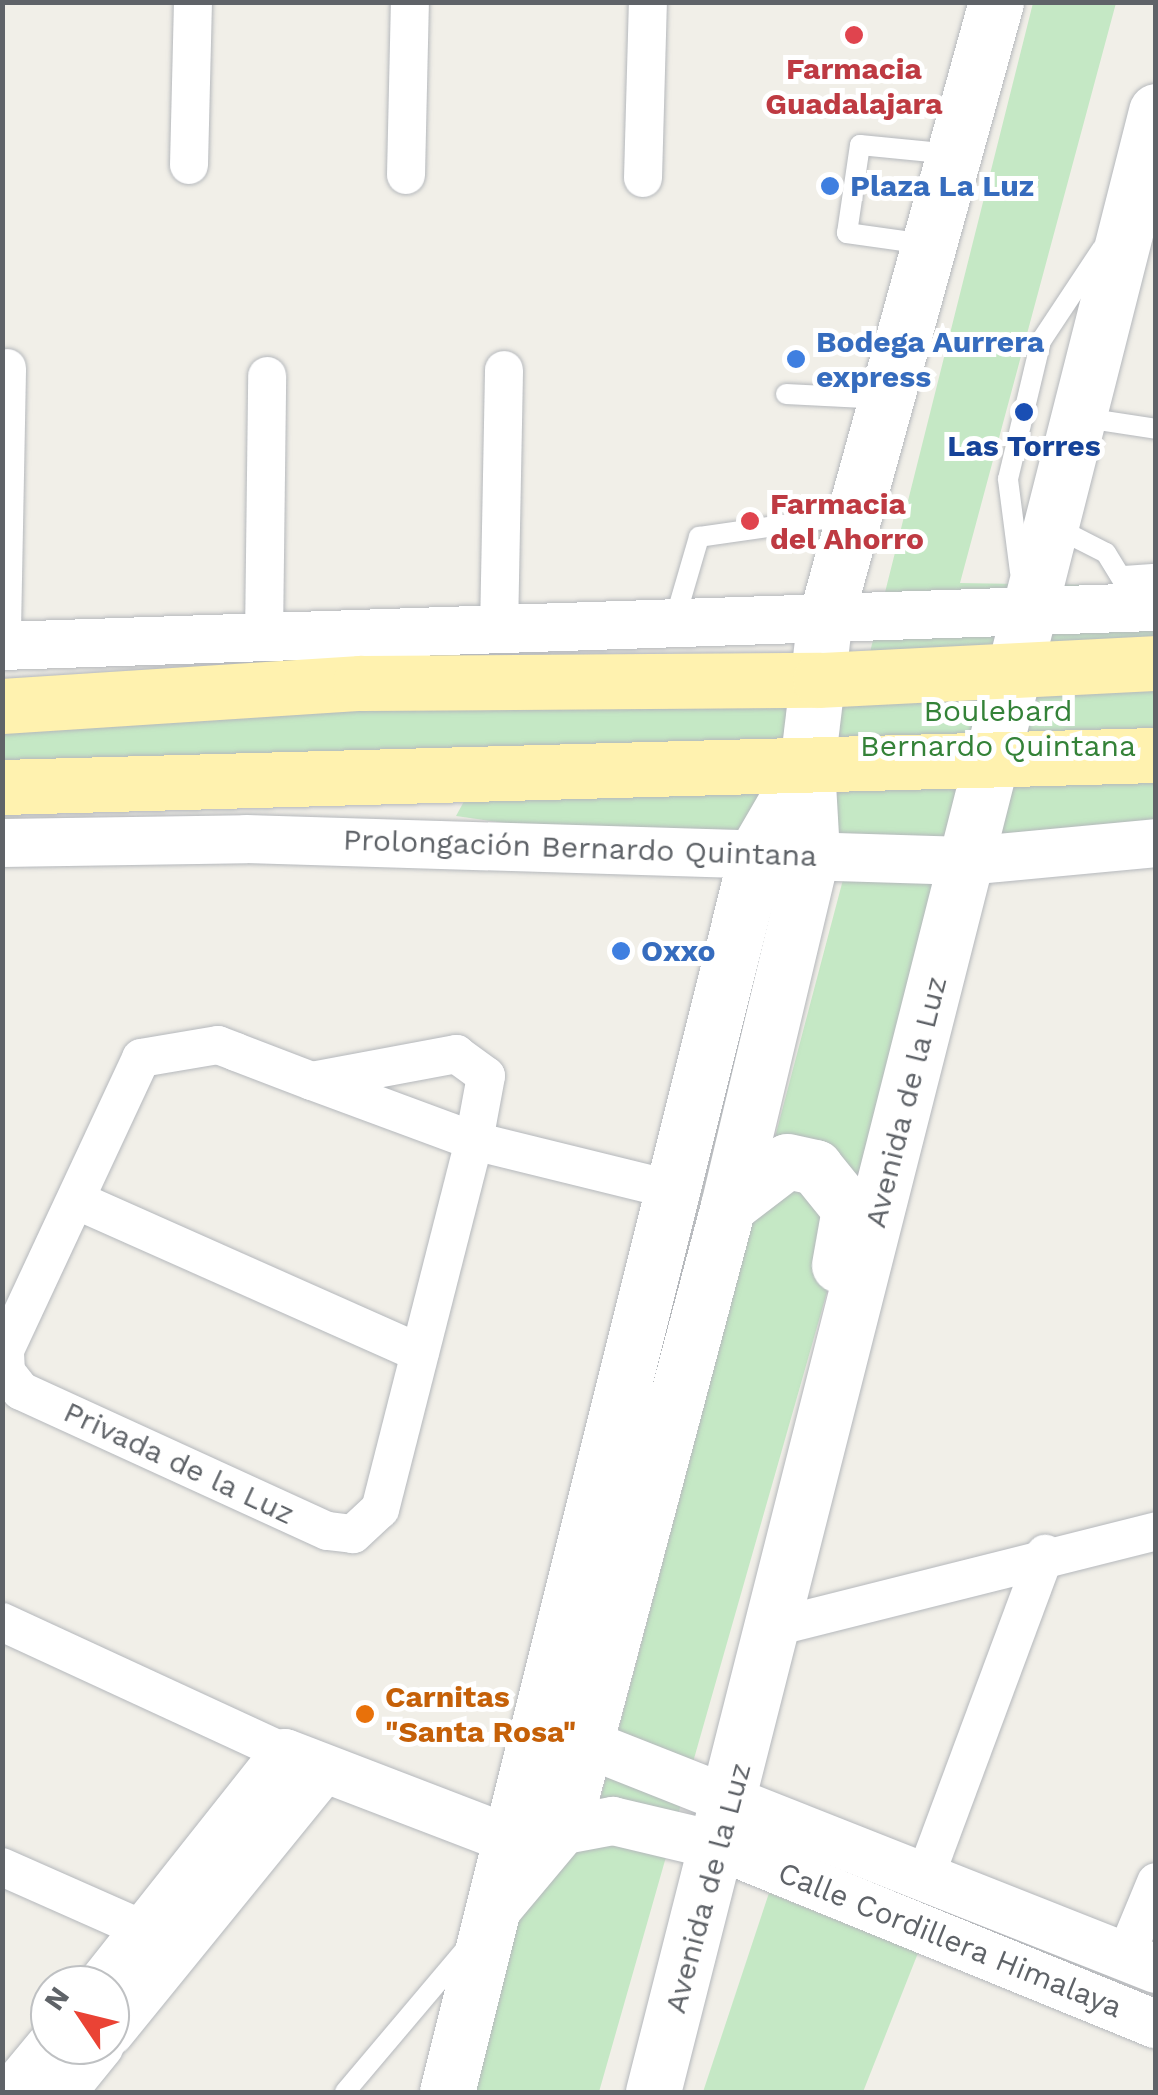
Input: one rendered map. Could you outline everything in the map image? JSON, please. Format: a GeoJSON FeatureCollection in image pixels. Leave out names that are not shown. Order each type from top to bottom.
{"type":"FeatureCollection","features":[{"type":"Feature","properties":{"kind":"main road"},"geometry":{"type":"LineString","coordinates":[[447,2092],[495,1910],[585,1743],[728,1206],[812,854],[807,765],[824,624],[996,2]]}},
{"type":"Feature","properties":{"kind":"main road","name":"Avenida de la Luz"},"geometry":{"type":"LineString","coordinates":[[653,2092],[726,1823],[1025,614],[1142,183],[1156,111]]}},
{"type":"Feature","properties":{"kind":"main road"},"geometry":{"type":"LineString","coordinates":[[2,706],[360,683],[820,680],[1156,663]]}},
{"type":"Feature","properties":{"kind":"main road"},"geometry":{"type":"LineString","coordinates":[[17,786],[807,765],[990,764],[1156,755]]}},
{"type":"Feature","properties":{"kind":"main road"},"geometry":{"type":"LineString","coordinates":[[536,1834],[670,1189],[758,851],[807,765]]}},
{"type":"Feature","properties":{"kind":"main road"},"geometry":{"type":"LineString","coordinates":[[728,1206],[771,1169],[804,1161],[830,1176],[849,1209],[792,1460],[797,1538]]}},
{"type":"Feature","properties":{"kind":"street"},"geometry":{"type":"LineString","coordinates":[[190,165],[193,2]]}},
{"type":"Feature","properties":{"kind":"street"},"geometry":{"type":"LineString","coordinates":[[406,175],[410,2]]}},
{"type":"Feature","properties":{"kind":"street"},"geometry":{"type":"LineString","coordinates":[[643,178],[648,2]]}},
{"type":"Feature","properties":{"kind":"street"},"geometry":{"type":"LineString","coordinates":[[2,631],[7,368]]}},
{"type":"Feature","properties":{"kind":"street"},"geometry":{"type":"LineString","coordinates":[[499,632],[504,370]]}},
{"type":"Feature","properties":{"kind":"street"},"geometry":{"type":"LineString","coordinates":[[264,638],[267,376]]}},
{"type":"Feature","properties":{"kind":"street"},"geometry":{"type":"LineString","coordinates":[[2,646],[824,624],[1025,614],[1144,591]]}},
{"type":"Feature","properties":{"kind":"street"},"geometry":{"type":"LineString","coordinates":[[4,847],[17,786]]}},
{"type":"Feature","properties":{"kind":"street","name":"Prolongación Bernardo Quintana"},"geometry":{"type":"LineString","coordinates":[[4,847],[758,851],[966,861],[1156,843]]}},
{"type":"Feature","properties":{"kind":"street","name":"Privada de la Luz"},"geometry":{"type":"LineString","coordinates":[[312,1081],[456,1054],[477,1061],[486,1076],[474,1142],[380,1508],[353,1534],[326,1531],[12,1384],[5,1350],[141,1058],[218,1045],[312,1081],[474,1142],[670,1189]]}},
{"type":"Feature","properties":{"kind":"street"},"geometry":{"type":"LineString","coordinates":[[76,1200],[420,1354]]}},
{"type":"Feature","properties":{"kind":"street"},"geometry":{"type":"LineString","coordinates":[[774,1626],[1045,1554],[1156,1531]]}},
{"type":"Feature","properties":{"kind":"street"},"geometry":{"type":"LineString","coordinates":[[924,1876],[1045,1554]]}},
{"type":"Feature","properties":{"kind":"street"},"geometry":{"type":"LineString","coordinates":[[2,1622],[303,1763],[536,1834]]}},
{"type":"Feature","properties":{"kind":"street","name":"Calle Cordillera Himalaya"},"geometry":{"type":"LineString","coordinates":[[585,1743],[726,1823],[1156,2024]]}},
{"type":"Feature","properties":{"kind":"street"},"geometry":{"type":"LineString","coordinates":[[130,1995],[161,1937],[303,1763]]}},
{"type":"Feature","properties":{"kind":"street","name":"Calle Cordillera Himalaya"},"geometry":{"type":"LineString","coordinates":[[536,1834],[613,1821],[726,1823],[924,1876],[1140,1963]]}},
{"type":"Feature","properties":{"kind":"street"},"geometry":{"type":"LineString","coordinates":[[2,1867],[161,1937]]}},
{"type":"Feature","properties":{"kind":"street"},"geometry":{"type":"LineString","coordinates":[[1140,1963],[1156,1882]]}},
{"type":"Feature","properties":{"kind":"street"},"geometry":{"type":"LineString","coordinates":[[126,1965],[161,1937]]}},
{"type":"Feature","properties":{"kind":"street"},"geometry":{"type":"LineString","coordinates":[[12,2092],[34,2065]]}},
{"type":"Feature","properties":{"kind":"street"},"geometry":{"type":"LineString","coordinates":[[62,2092],[84,2065]]}},
{"type":"Feature","properties":{"kind":"lane"},"geometry":{"type":"LineString","coordinates":[[930,244],[846,232],[860,145],[954,154]]}},
{"type":"Feature","properties":{"kind":"lane"},"geometry":{"type":"LineString","coordinates":[[1025,614],[1008,479],[1041,341],[1142,183]]}},
{"type":"Feature","properties":{"kind":"lane"},"geometry":{"type":"LineString","coordinates":[[786,394],[887,400]]}},
{"type":"Feature","properties":{"kind":"lane"},"geometry":{"type":"LineString","coordinates":[[1076,417],[1156,429]]}},
{"type":"Feature","properties":{"kind":"lane"},"geometry":{"type":"LineString","coordinates":[[672,628],[699,537],[855,515]]}},
{"type":"Feature","properties":{"kind":"lane"},"geometry":{"type":"LineString","coordinates":[[1048,523],[1106,553],[1144,591]]}},
{"type":"Feature","properties":{"kind":"lane"},"geometry":{"type":"LineString","coordinates":[[345,2092],[495,1910]]}},
{"type":"Feature","properties":{"kind":"green space","name":"Boulebard Bernardo Quintana"},"geometry":{"type":"Polygon","coordinates":[[[1033,3],[1116,3],[960,583],[1155,586],[1155,858],[945,878],[599,2092],[466,2092],[512,1917],[594,1823],[845,872],[456,816],[474,783],[3,766],[2,713],[863,680],[1033,3]]]}},
{"type":"Feature","properties":{"kind":"green space"},"geometry":{"type":"Polygon","coordinates":[[[769,1893],[918,1953],[863,2092],[703,2092],[769,1893]]]}},
{"type":"Feature","properties":{"kind":"place","name":"Farmacia Guadalajara"},"geometry":{"type":"Point","coordinates":[854,35]}},
{"type":"Feature","properties":{"kind":"place","name":"Plaza La Luz"},"geometry":{"type":"Point","coordinates":[830,186]}},
{"type":"Feature","properties":{"kind":"place","name":"Bodega Aurrera express"},"geometry":{"type":"Point","coordinates":[796,359]}},
{"type":"Feature","properties":{"kind":"place","name":"Las Torres"},"geometry":{"type":"Point","coordinates":[1024,412]}},
{"type":"Feature","properties":{"kind":"place","name":"Farmacia del Ahorro"},"geometry":{"type":"Point","coordinates":[750,521]}},
{"type":"Feature","properties":{"kind":"place","name":"Oxxo"},"geometry":{"type":"Point","coordinates":[621,951]}},
{"type":"Feature","properties":{"kind":"place","name":"Carnitas \"Santa Rosa\""},"geometry":{"type":"Point","coordinates":[365,1714]}}]}
